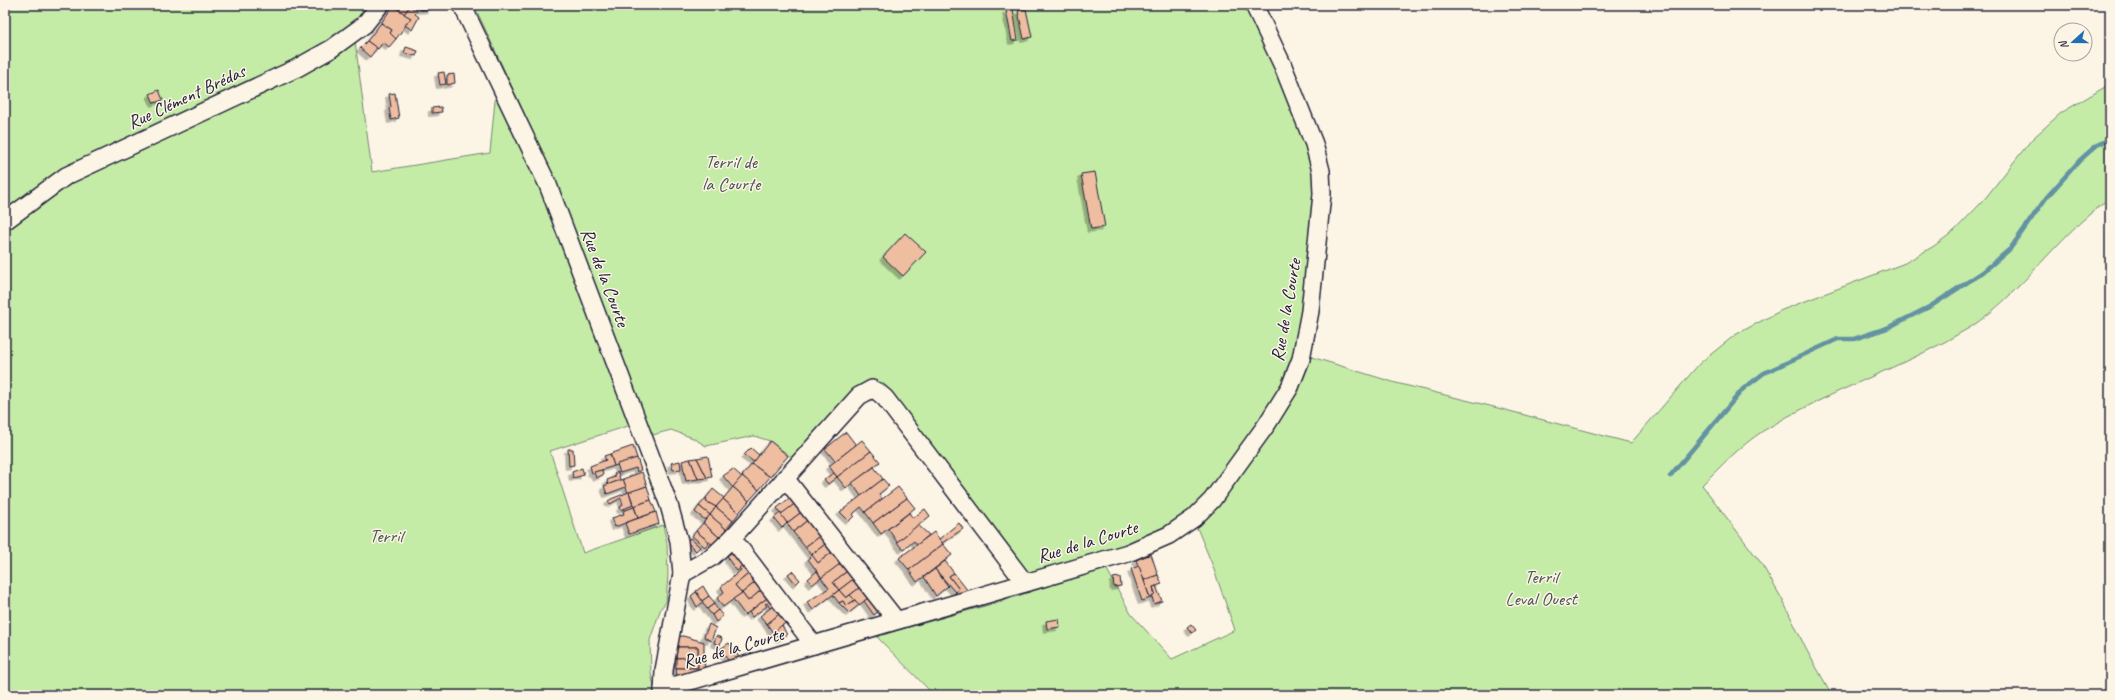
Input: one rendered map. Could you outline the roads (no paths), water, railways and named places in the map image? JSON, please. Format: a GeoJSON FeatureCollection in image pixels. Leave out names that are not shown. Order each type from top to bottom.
{"type":"FeatureCollection","features":[{"type":"Feature","properties":{"kind":"street","name":"Rue Clément Brédas"},"geometry":{"type":"LineString","coordinates":[[5,221],[66,176],[297,68],[331,49],[364,25],[380,5]]}},
{"type":"Feature","properties":{"kind":"street","name":"Rue de la Courte"},"geometry":{"type":"LineString","coordinates":[[462,5],[548,185],[669,504],[679,541],[682,574],[674,610],[664,670],[663,692],[896,620],[1128,553],[1169,535],[1194,518],[1212,500],[1290,387],[1301,359],[1310,311],[1322,194],[1321,172],[1314,144],[1283,66],[1254,5]]}},
{"type":"Feature","properties":{"kind":"street","name":"Rue de la Courte"},"geometry":{"type":"LineString","coordinates":[[682,574],[712,557],[732,538],[859,396],[866,391],[872,390],[878,392],[1025,583]]}},
{"type":"Feature","properties":{"kind":"street"},"geometry":{"type":"LineString","coordinates":[[785,478],[896,620]]}},
{"type":"Feature","properties":{"kind":"street","name":"Rue de la Courte"},"geometry":{"type":"LineString","coordinates":[[732,538],[814,645]]}},
{"type":"Feature","properties":{"kind":"waterway"},"geometry":{"type":"LineString","coordinates":[[1670,476],[1743,389],[1764,373],[1838,339],[1854,339],[1887,328],[1931,306],[1983,272],[2010,249],[2046,198],[2080,160],[2097,145],[2110,139]]}},
{"type":"Feature","properties":{"kind":"park label","name":"Terril de la Courte"},"geometry":{"type":"Point","coordinates":[731,172]}},
{"type":"Feature","properties":{"kind":"park label","name":"Terril"},"geometry":{"type":"Point","coordinates":[386,535]}},
{"type":"Feature","properties":{"kind":"park label","name":"Terril Leval Ouest"},"geometry":{"type":"Point","coordinates":[1541,587]}}]}
